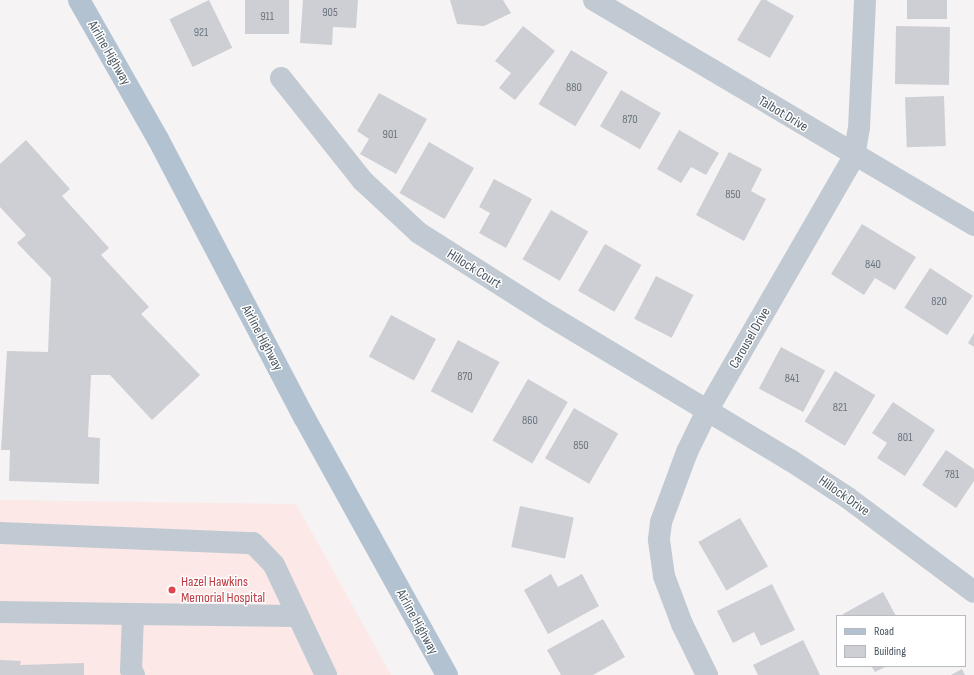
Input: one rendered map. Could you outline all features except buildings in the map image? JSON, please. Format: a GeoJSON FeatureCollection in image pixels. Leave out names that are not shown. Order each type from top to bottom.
{"type":"FeatureCollection","features":[{"type":"Feature","properties":{"kind":"main road","name":"Airline Highway"},"geometry":{"type":"LineString","coordinates":[[79,0],[158,139],[304,417],[447,675]]}},
{"type":"Feature","properties":{"kind":"street","name":"Talbot Drive"},"geometry":{"type":"LineString","coordinates":[[594,0],[854,156],[974,225]]}},
{"type":"Feature","properties":{"kind":"street","name":"Carousel Drive"},"geometry":{"type":"LineString","coordinates":[[707,675],[671,596],[664,576],[659,539],[666,504],[707,411],[854,156],[859,128],[865,0]]}},
{"type":"Feature","properties":{"kind":"street","name":"Hillock Court"},"geometry":{"type":"LineString","coordinates":[[281,78],[363,181],[419,233],[550,316],[707,411]]}},
{"type":"Feature","properties":{"kind":"street","name":"Hillock Drive"},"geometry":{"type":"LineString","coordinates":[[707,411],[848,498],[974,592]]}},
{"type":"Feature","properties":{"kind":"street"},"geometry":{"type":"LineString","coordinates":[[0,533],[253,543],[274,565],[326,675]]}},
{"type":"Feature","properties":{"kind":"street"},"geometry":{"type":"LineString","coordinates":[[0,612],[297,616]]}},
{"type":"Feature","properties":{"kind":"street"},"geometry":{"type":"LineString","coordinates":[[133,614],[131,670],[134,675]]}},
{"type":"Feature","properties":{"kind":"shaded area","name":"Hazel Hawkins Memorial Hospital"},"geometry":{"type":"Polygon","coordinates":[[[0,500],[296,504],[391,675],[0,675],[0,500]]]}},
{"type":"Feature","properties":{"kind":"place","name":"Hazel Hawkins Memorial Hospital"},"geometry":{"type":"Point","coordinates":[172,590]}}]}
